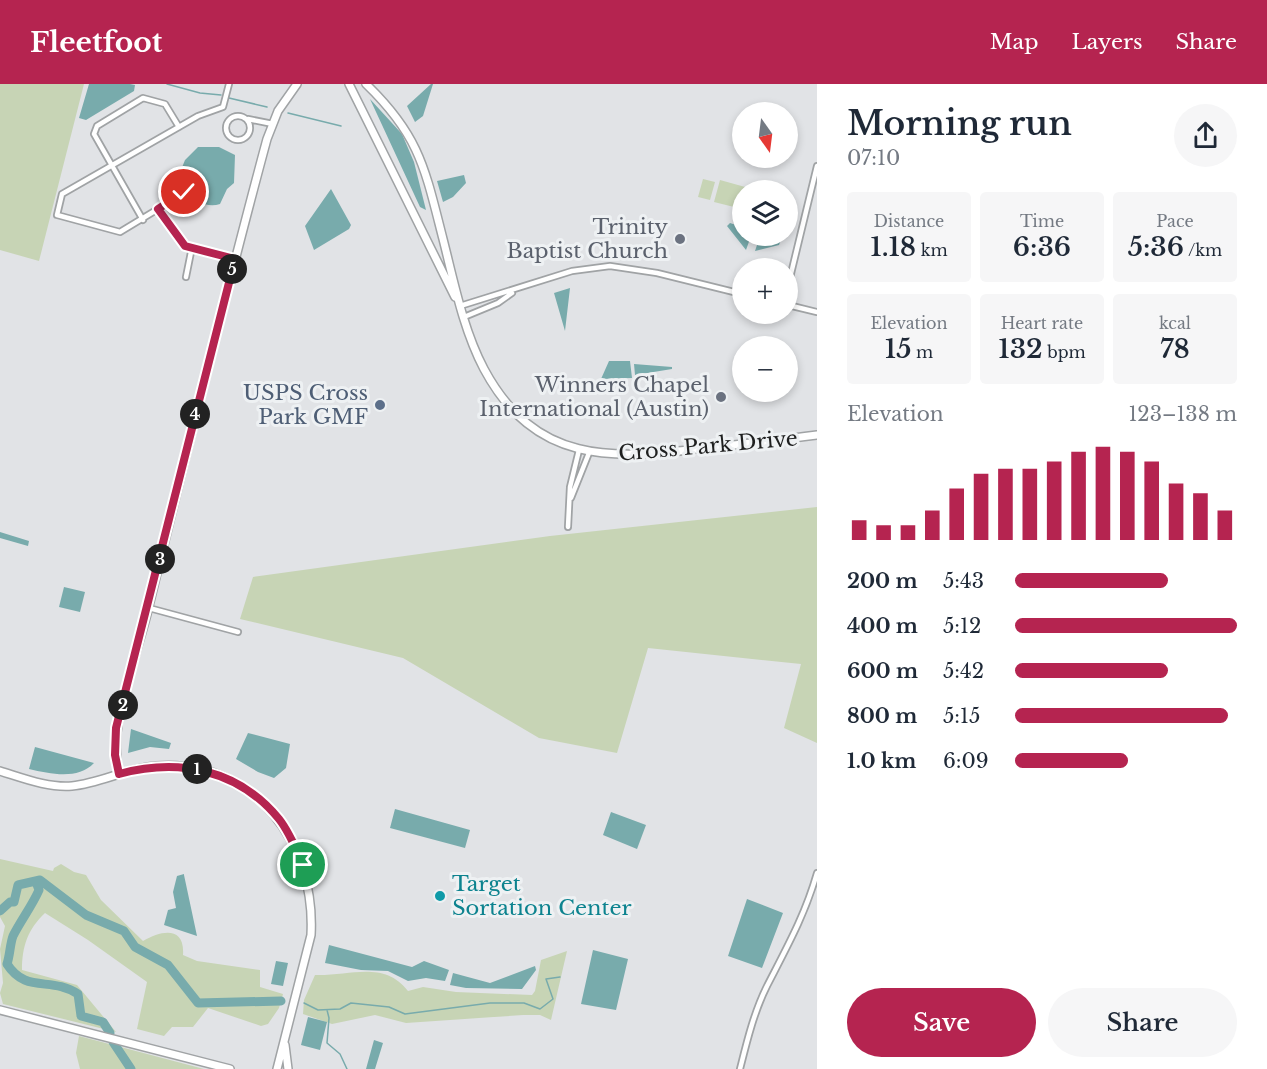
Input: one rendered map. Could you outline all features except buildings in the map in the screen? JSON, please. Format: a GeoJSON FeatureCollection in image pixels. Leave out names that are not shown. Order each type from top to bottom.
{"type":"FeatureCollection","features":[{"type":"Feature","properties":{"kind":"street"},"geometry":{"type":"LineString","coordinates":[[223,107],[229,84]]}},
{"type":"Feature","properties":{"kind":"street"},"geometry":{"type":"LineString","coordinates":[[119,774],[115,755],[116,728],[149,608],[172,504],[235,259],[273,124],[297,84]]}},
{"type":"Feature","properties":{"kind":"street","name":"Cross Park Drive"},"geometry":{"type":"LineString","coordinates":[[349,84],[436,263],[460,306]]}},
{"type":"Feature","properties":{"kind":"street","name":"Cross Park Drive"},"geometry":{"type":"LineString","coordinates":[[366,84],[408,132],[418,152],[429,185],[460,306],[483,366],[502,397],[538,431],[590,453],[637,456],[817,435]]}},
{"type":"Feature","properties":{"kind":"street"},"geometry":{"type":"LineString","coordinates":[[142,220],[94,134],[98,126],[142,98],[165,104],[179,127]]}},
{"type":"Feature","properties":{"kind":"street"},"geometry":{"type":"LineString","coordinates":[[223,107],[233,117]]}},
{"type":"Feature","properties":{"kind":"street"},"geometry":{"type":"LineString","coordinates":[[184,192],[120,232],[57,214],[62,194],[179,127],[223,107]]}},
{"type":"Feature","properties":{"kind":"street"},"geometry":{"type":"LineString","coordinates":[[248,119],[251,127],[248,136],[237,140],[229,136],[226,128],[228,121],[233,117],[241,116],[273,124]]}},
{"type":"Feature","properties":{"kind":"street"},"geometry":{"type":"LineString","coordinates":[[795,258],[817,166]]}},
{"type":"Feature","properties":{"kind":"street"},"geometry":{"type":"LineString","coordinates":[[158,209],[185,246],[235,259]]}},
{"type":"Feature","properties":{"kind":"street"},"geometry":{"type":"LineString","coordinates":[[186,276],[192,247]]}},
{"type":"Feature","properties":{"kind":"street"},"geometry":{"type":"LineString","coordinates":[[460,306],[495,293],[514,291],[572,272],[610,266],[657,273],[732,292]]}},
{"type":"Feature","properties":{"kind":"street"},"geometry":{"type":"LineString","coordinates":[[464,317],[498,303],[514,291]]}},
{"type":"Feature","properties":{"kind":"street"},"geometry":{"type":"LineString","coordinates":[[798,307],[817,312]]}},
{"type":"Feature","properties":{"kind":"street"},"geometry":{"type":"LineString","coordinates":[[568,527],[570,487],[579,450]]}},
{"type":"Feature","properties":{"kind":"street"},"geometry":{"type":"LineString","coordinates":[[571,498],[590,453]]}},
{"type":"Feature","properties":{"kind":"street"},"geometry":{"type":"LineString","coordinates":[[149,608],[238,632]]}},
{"type":"Feature","properties":{"kind":"street"},"geometry":{"type":"LineString","coordinates":[[0,771],[56,786],[86,783],[149,767],[176,766],[216,774],[235,783],[263,803],[289,834],[308,881],[312,916],[311,935],[277,1069]]}},
{"type":"Feature","properties":{"kind":"street"},"geometry":{"type":"LineString","coordinates":[[740,1069],[752,1024],[767,986],[807,909],[817,873]]}},
{"type":"Feature","properties":{"kind":"street"},"geometry":{"type":"LineString","coordinates":[[0,1010],[230,1069]]}},
{"type":"Feature","properties":{"kind":"street"},"geometry":{"type":"LineString","coordinates":[[284,1040],[288,1069]]}},
{"type":"Feature","properties":{"kind":"green space"},"geometry":{"type":"Polygon","coordinates":[[[0,84],[84,84],[39,261],[0,250],[0,84]]]}},
{"type":"Feature","properties":{"kind":"green space"},"geometry":{"type":"Polygon","coordinates":[[[703,179],[715,182],[710,200],[698,197],[703,179]]]}},
{"type":"Feature","properties":{"kind":"green space"},"geometry":{"type":"Polygon","coordinates":[[[720,180],[732,183],[732,206],[714,202],[720,180]]]}},
{"type":"Feature","properties":{"kind":"green space"},"geometry":{"type":"Polygon","coordinates":[[[817,507],[817,743],[784,728],[801,664],[648,648],[617,753],[539,738],[403,658],[240,619],[253,577],[550,536],[817,507]]]}},
{"type":"Feature","properties":{"kind":"green space"},"geometry":{"type":"Polygon","coordinates":[[[0,859],[53,871],[61,864],[74,872],[86,875],[101,900],[143,941],[158,934],[171,933],[180,939],[183,955],[197,961],[260,970],[260,987],[283,994],[279,1008],[268,1024],[261,1026],[208,1008],[193,1027],[172,1027],[164,1036],[137,1029],[147,982],[45,913],[34,925],[27,938],[22,970],[77,985],[116,1032],[3,1004],[0,993],[3,983],[0,949],[5,926],[0,917],[0,859]]]}},
{"type":"Feature","properties":{"kind":"green space"},"geometry":{"type":"Polygon","coordinates":[[[567,951],[551,1020],[540,1015],[523,1015],[406,1023],[375,1015],[332,1024],[303,1014],[304,1000],[315,975],[378,973],[399,981],[408,991],[423,987],[456,992],[532,995],[535,991],[541,960],[567,951]]]}},
{"type":"Feature","properties":{"kind":"green space"},"geometry":{"type":"Polygon","coordinates":[[[79,1036],[204,1069],[80,1069],[76,1053],[79,1036]]]}},
{"type":"Feature","properties":{"kind":"water"},"geometry":{"type":"Polygon","coordinates":[[[89,84],[135,85],[134,91],[86,120],[79,118],[89,84]]]}},
{"type":"Feature","properties":{"kind":"water"},"geometry":{"type":"Polygon","coordinates":[[[433,84],[423,116],[415,122],[407,106],[433,84]]]}},
{"type":"Feature","properties":{"kind":"water"},"geometry":{"type":"Polygon","coordinates":[[[370,99],[402,134],[414,162],[426,210],[420,207],[370,99]]]}},
{"type":"Feature","properties":{"kind":"water"},"geometry":{"type":"Polygon","coordinates":[[[198,147],[219,147],[235,155],[234,183],[227,189],[220,204],[206,204],[184,194],[186,184],[181,170],[185,160],[198,147]]]}},
{"type":"Feature","properties":{"kind":"water"},"geometry":{"type":"Polygon","coordinates":[[[464,175],[466,183],[453,197],[443,202],[437,181],[464,175]]]}},
{"type":"Feature","properties":{"kind":"water"},"geometry":{"type":"Polygon","coordinates":[[[331,189],[351,225],[349,229],[314,250],[305,226],[331,189]]]}},
{"type":"Feature","properties":{"kind":"water"},"geometry":{"type":"Polygon","coordinates":[[[732,224],[732,232],[727,226],[732,224]]]}},
{"type":"Feature","properties":{"kind":"water"},"geometry":{"type":"Polygon","coordinates":[[[757,246],[775,246],[755,251],[757,246]]]}},
{"type":"Feature","properties":{"kind":"water"},"geometry":{"type":"Polygon","coordinates":[[[570,288],[565,331],[554,293],[570,288]]]}},
{"type":"Feature","properties":{"kind":"water"},"geometry":{"type":"Polygon","coordinates":[[[609,361],[630,361],[632,378],[601,379],[609,361]]]}},
{"type":"Feature","properties":{"kind":"water"},"geometry":{"type":"Polygon","coordinates":[[[634,364],[672,367],[672,369],[635,375],[634,364]]]}},
{"type":"Feature","properties":{"kind":"water"},"geometry":{"type":"Polygon","coordinates":[[[0,532],[29,541],[28,546],[0,538],[0,532]]]}},
{"type":"Feature","properties":{"kind":"water"},"geometry":{"type":"Polygon","coordinates":[[[64,587],[85,592],[80,612],[59,607],[64,587]]]}},
{"type":"Feature","properties":{"kind":"water"},"geometry":{"type":"Polygon","coordinates":[[[131,729],[171,743],[169,749],[150,747],[128,753],[131,729]]]}},
{"type":"Feature","properties":{"kind":"water"},"geometry":{"type":"Polygon","coordinates":[[[248,733],[290,744],[286,768],[274,778],[236,759],[248,733]]]}},
{"type":"Feature","properties":{"kind":"water"},"geometry":{"type":"Polygon","coordinates":[[[35,747],[94,763],[72,774],[55,774],[29,769],[35,747]]]}},
{"type":"Feature","properties":{"kind":"water"},"geometry":{"type":"Polygon","coordinates":[[[395,809],[470,830],[465,848],[390,828],[395,809]]]}},
{"type":"Feature","properties":{"kind":"water"},"geometry":{"type":"Polygon","coordinates":[[[611,812],[646,825],[637,849],[603,835],[611,812]]]}},
{"type":"Feature","properties":{"kind":"water"},"geometry":{"type":"Polygon","coordinates":[[[184,874],[197,936],[164,925],[168,910],[176,908],[173,892],[177,876],[184,874]]]}},
{"type":"Feature","properties":{"kind":"water"},"geometry":{"type":"Polygon","coordinates":[[[747,899],[783,913],[762,968],[728,956],[747,899]]]}},
{"type":"Feature","properties":{"kind":"water"},"geometry":{"type":"Polygon","coordinates":[[[329,945],[412,967],[424,961],[449,970],[445,981],[426,978],[408,981],[388,971],[361,970],[325,963],[329,945]]]}},
{"type":"Feature","properties":{"kind":"water"},"geometry":{"type":"Polygon","coordinates":[[[593,950],[628,959],[616,1010],[581,1004],[593,950]]]}},
{"type":"Feature","properties":{"kind":"water"},"geometry":{"type":"Polygon","coordinates":[[[276,961],[288,963],[283,986],[271,984],[276,961]]]}},
{"type":"Feature","properties":{"kind":"water"},"geometry":{"type":"Polygon","coordinates":[[[535,966],[536,970],[522,989],[466,988],[450,985],[453,973],[490,983],[535,966]]]}},
{"type":"Feature","properties":{"kind":"water"},"geometry":{"type":"Polygon","coordinates":[[[308,1017],[327,1022],[320,1050],[301,1045],[308,1017]]]}},
{"type":"Feature","properties":{"kind":"water"},"geometry":{"type":"Polygon","coordinates":[[[374,1040],[383,1043],[375,1069],[366,1069],[374,1040]]]}},
{"type":"Feature","properties":{"kind":"waterway"},"geometry":{"type":"LineString","coordinates":[[167,84],[200,93],[221,95]]}},
{"type":"Feature","properties":{"kind":"waterway"},"geometry":{"type":"LineString","coordinates":[[229,98],[267,107]]}},
{"type":"Feature","properties":{"kind":"waterway"},"geometry":{"type":"LineString","coordinates":[[288,113],[341,126]]}},
{"type":"Feature","properties":{"kind":"waterway"},"geometry":{"type":"LineString","coordinates":[[0,911],[10,902],[14,902],[18,885],[40,880],[86,915],[124,931],[135,947],[168,965],[198,1003],[281,1001]]}},
{"type":"Feature","properties":{"kind":"waterway"},"geometry":{"type":"LineString","coordinates":[[36,882],[39,890],[13,936],[7,964],[22,979],[58,986],[78,994],[81,1016],[103,1022],[110,1033]]}},
{"type":"Feature","properties":{"kind":"waterway"},"geometry":{"type":"LineString","coordinates":[[304,1003],[318,1010],[340,1009],[351,1003],[389,1007],[405,1014],[490,1003],[524,1003],[540,1009],[553,999],[546,979],[560,977]]}},
{"type":"Feature","properties":{"kind":"waterway"},"geometry":{"type":"LineString","coordinates":[[327,1010],[329,1018],[327,1043],[340,1054],[347,1069]]}},
{"type":"Feature","properties":{"kind":"waterway"},"geometry":{"type":"LineString","coordinates":[[113,1042],[131,1069]]}},
{"type":"Feature","properties":{"kind":"place","name":"Trinity Baptist Church"},"geometry":{"type":"Point","coordinates":[680,239]}},
{"type":"Feature","properties":{"kind":"place","name":"Winners Chapel International (Austin)"},"geometry":{"type":"Point","coordinates":[721,397]}},
{"type":"Feature","properties":{"kind":"place","name":"USPS Cross Park GMF"},"geometry":{"type":"Point","coordinates":[380,405]}},
{"type":"Feature","properties":{"kind":"place","name":"Target Sortation Center"},"geometry":{"type":"Point","coordinates":[440,896]}},
{"type":"Feature","properties":{"kind":"route"},"geometry":{"type":"LineString","coordinates":[[184,192],[158,209],[185,246],[235,259],[208,359],[149,608],[116,728],[115,755],[119,774],[141,768],[176,766],[200,769],[235,783],[263,803],[279,819],[289,834],[303,865]]}}]}
